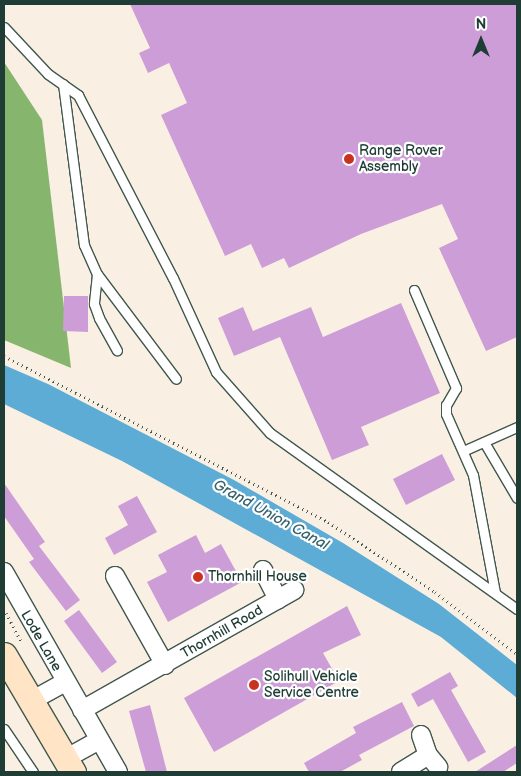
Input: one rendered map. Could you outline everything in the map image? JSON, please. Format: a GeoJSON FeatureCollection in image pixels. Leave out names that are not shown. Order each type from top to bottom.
{"type":"FeatureCollection","features":[{"type":"Feature","properties":{"kind":"main road"},"geometry":{"type":"LineString","coordinates":[[4,655],[69,766]]}},
{"type":"Feature","properties":{"kind":"street","name":"Thornhill Road"},"geometry":{"type":"LineString","coordinates":[[263,570],[278,599]]}},
{"type":"Feature","properties":{"kind":"street","name":"Lode Lane"},"geometry":{"type":"LineString","coordinates":[[4,572],[118,772]]}},
{"type":"Feature","properties":{"kind":"street","name":"Thornhill Road"},"geometry":{"type":"LineString","coordinates":[[115,576],[165,665]]}},
{"type":"Feature","properties":{"kind":"street","name":"Thornhill Road"},"geometry":{"type":"LineString","coordinates":[[82,710],[165,665],[294,590]]}},
{"type":"Feature","properties":{"kind":"street","name":"Lode Lane"},"geometry":{"type":"LineString","coordinates":[[31,701],[65,682]]}},
{"type":"Feature","properties":{"kind":"street"},"geometry":{"type":"LineString","coordinates":[[401,772],[433,761],[421,735]]}},
{"type":"Feature","properties":{"kind":"street"},"geometry":{"type":"LineString","coordinates":[[69,766],[100,740]]}},
{"type":"Feature","properties":{"kind":"lane"},"geometry":{"type":"LineString","coordinates":[[4,27],[48,74],[78,95],[173,278],[216,372],[270,433],[517,609]]}},
{"type":"Feature","properties":{"kind":"lane"},"geometry":{"type":"LineString","coordinates":[[63,84],[84,245],[97,274],[176,379]]}},
{"type":"Feature","properties":{"kind":"lane"},"geometry":{"type":"LineString","coordinates":[[97,274],[94,304],[117,350]]}},
{"type":"Feature","properties":{"kind":"lane"},"geometry":{"type":"LineString","coordinates":[[414,290],[456,388],[446,405],[446,414],[473,475],[495,593]]}},
{"type":"Feature","properties":{"kind":"lane"},"geometry":{"type":"LineString","coordinates":[[463,451],[517,427]]}},
{"type":"Feature","properties":{"kind":"lane"},"geometry":{"type":"LineString","coordinates":[[484,442],[517,498]]}},
{"type":"Feature","properties":{"kind":"lane"},"geometry":{"type":"LineString","coordinates":[[4,729],[33,772]]}},
{"type":"Feature","properties":{"kind":"path"},"geometry":{"type":"LineString","coordinates":[[4,356],[328,522],[420,582],[517,654]]}},
{"type":"Feature","properties":{"kind":"green space"},"geometry":{"type":"Polygon","coordinates":[[[4,62],[42,120],[71,368],[4,340],[4,62]]]}},
{"type":"Feature","properties":{"kind":"water","name":"Grand Union Canal"},"geometry":{"type":"Polygon","coordinates":[[[4,365],[48,384],[234,480],[343,543],[439,604],[517,665],[517,698],[441,637],[122,461],[4,404],[4,365]]]}},
{"type":"Feature","properties":{"kind":"building","name":"Range Rover Assembly"},"geometry":{"type":"Polygon","coordinates":[[[130,4],[517,4],[517,337],[486,351],[439,248],[458,239],[442,204],[361,234],[289,268],[284,258],[262,268],[251,244],[225,256],[161,115],[187,103],[169,63],[148,73],[139,53],[150,48],[130,4]]]}},
{"type":"Feature","properties":{"kind":"building"},"geometry":{"type":"Polygon","coordinates":[[[64,296],[88,296],[88,332],[63,331],[64,296]]]}},
{"type":"Feature","properties":{"kind":"building"},"geometry":{"type":"Polygon","coordinates":[[[401,303],[440,393],[361,427],[369,445],[332,460],[280,337],[234,356],[218,318],[243,307],[253,331],[311,307],[323,337],[401,303]]]}},
{"type":"Feature","properties":{"kind":"building"},"geometry":{"type":"Polygon","coordinates":[[[442,454],[455,480],[406,505],[393,479],[442,454]]]}},
{"type":"Feature","properties":{"kind":"building"},"geometry":{"type":"Polygon","coordinates":[[[4,483],[45,542],[39,546],[80,600],[66,611],[29,562],[34,559],[4,516],[4,483]]]}},
{"type":"Feature","properties":{"kind":"building"},"geometry":{"type":"Polygon","coordinates":[[[137,496],[157,532],[114,555],[105,538],[128,525],[118,506],[137,496]]]}},
{"type":"Feature","properties":{"kind":"building","name":"Thornhill House"},"geometry":{"type":"Polygon","coordinates":[[[196,535],[205,553],[221,544],[242,582],[168,622],[147,582],[167,572],[158,555],[196,535]]]}},
{"type":"Feature","properties":{"kind":"building"},"geometry":{"type":"Polygon","coordinates":[[[347,606],[361,635],[323,653],[339,681],[214,752],[184,698],[347,606]]]}},
{"type":"Feature","properties":{"kind":"building"},"geometry":{"type":"Polygon","coordinates":[[[79,610],[117,662],[102,673],[64,621],[79,610]]]}},
{"type":"Feature","properties":{"kind":"building"},"geometry":{"type":"Polygon","coordinates":[[[450,672],[458,686],[451,690],[486,752],[468,762],[433,699],[418,707],[411,694],[450,672]]]}},
{"type":"Feature","properties":{"kind":"building"},"geometry":{"type":"Polygon","coordinates":[[[402,702],[414,726],[359,755],[362,760],[340,772],[309,772],[304,763],[356,733],[353,727],[402,702]]]}},
{"type":"Feature","properties":{"kind":"building"},"geometry":{"type":"Polygon","coordinates":[[[150,705],[167,772],[146,772],[129,711],[150,705]]]}},
{"type":"Feature","properties":{"kind":"building"},"geometry":{"type":"Polygon","coordinates":[[[517,745],[517,763],[503,772],[475,772],[517,745]]]}},
{"type":"Feature","properties":{"kind":"place","name":"Range Rover Assembly"},"geometry":{"type":"Point","coordinates":[349,159]}},
{"type":"Feature","properties":{"kind":"place","name":"Thornhill House"},"geometry":{"type":"Point","coordinates":[198,577]}},
{"type":"Feature","properties":{"kind":"place","name":"Solihull Vehicle Service Centre"},"geometry":{"type":"Point","coordinates":[254,685]}}]}
